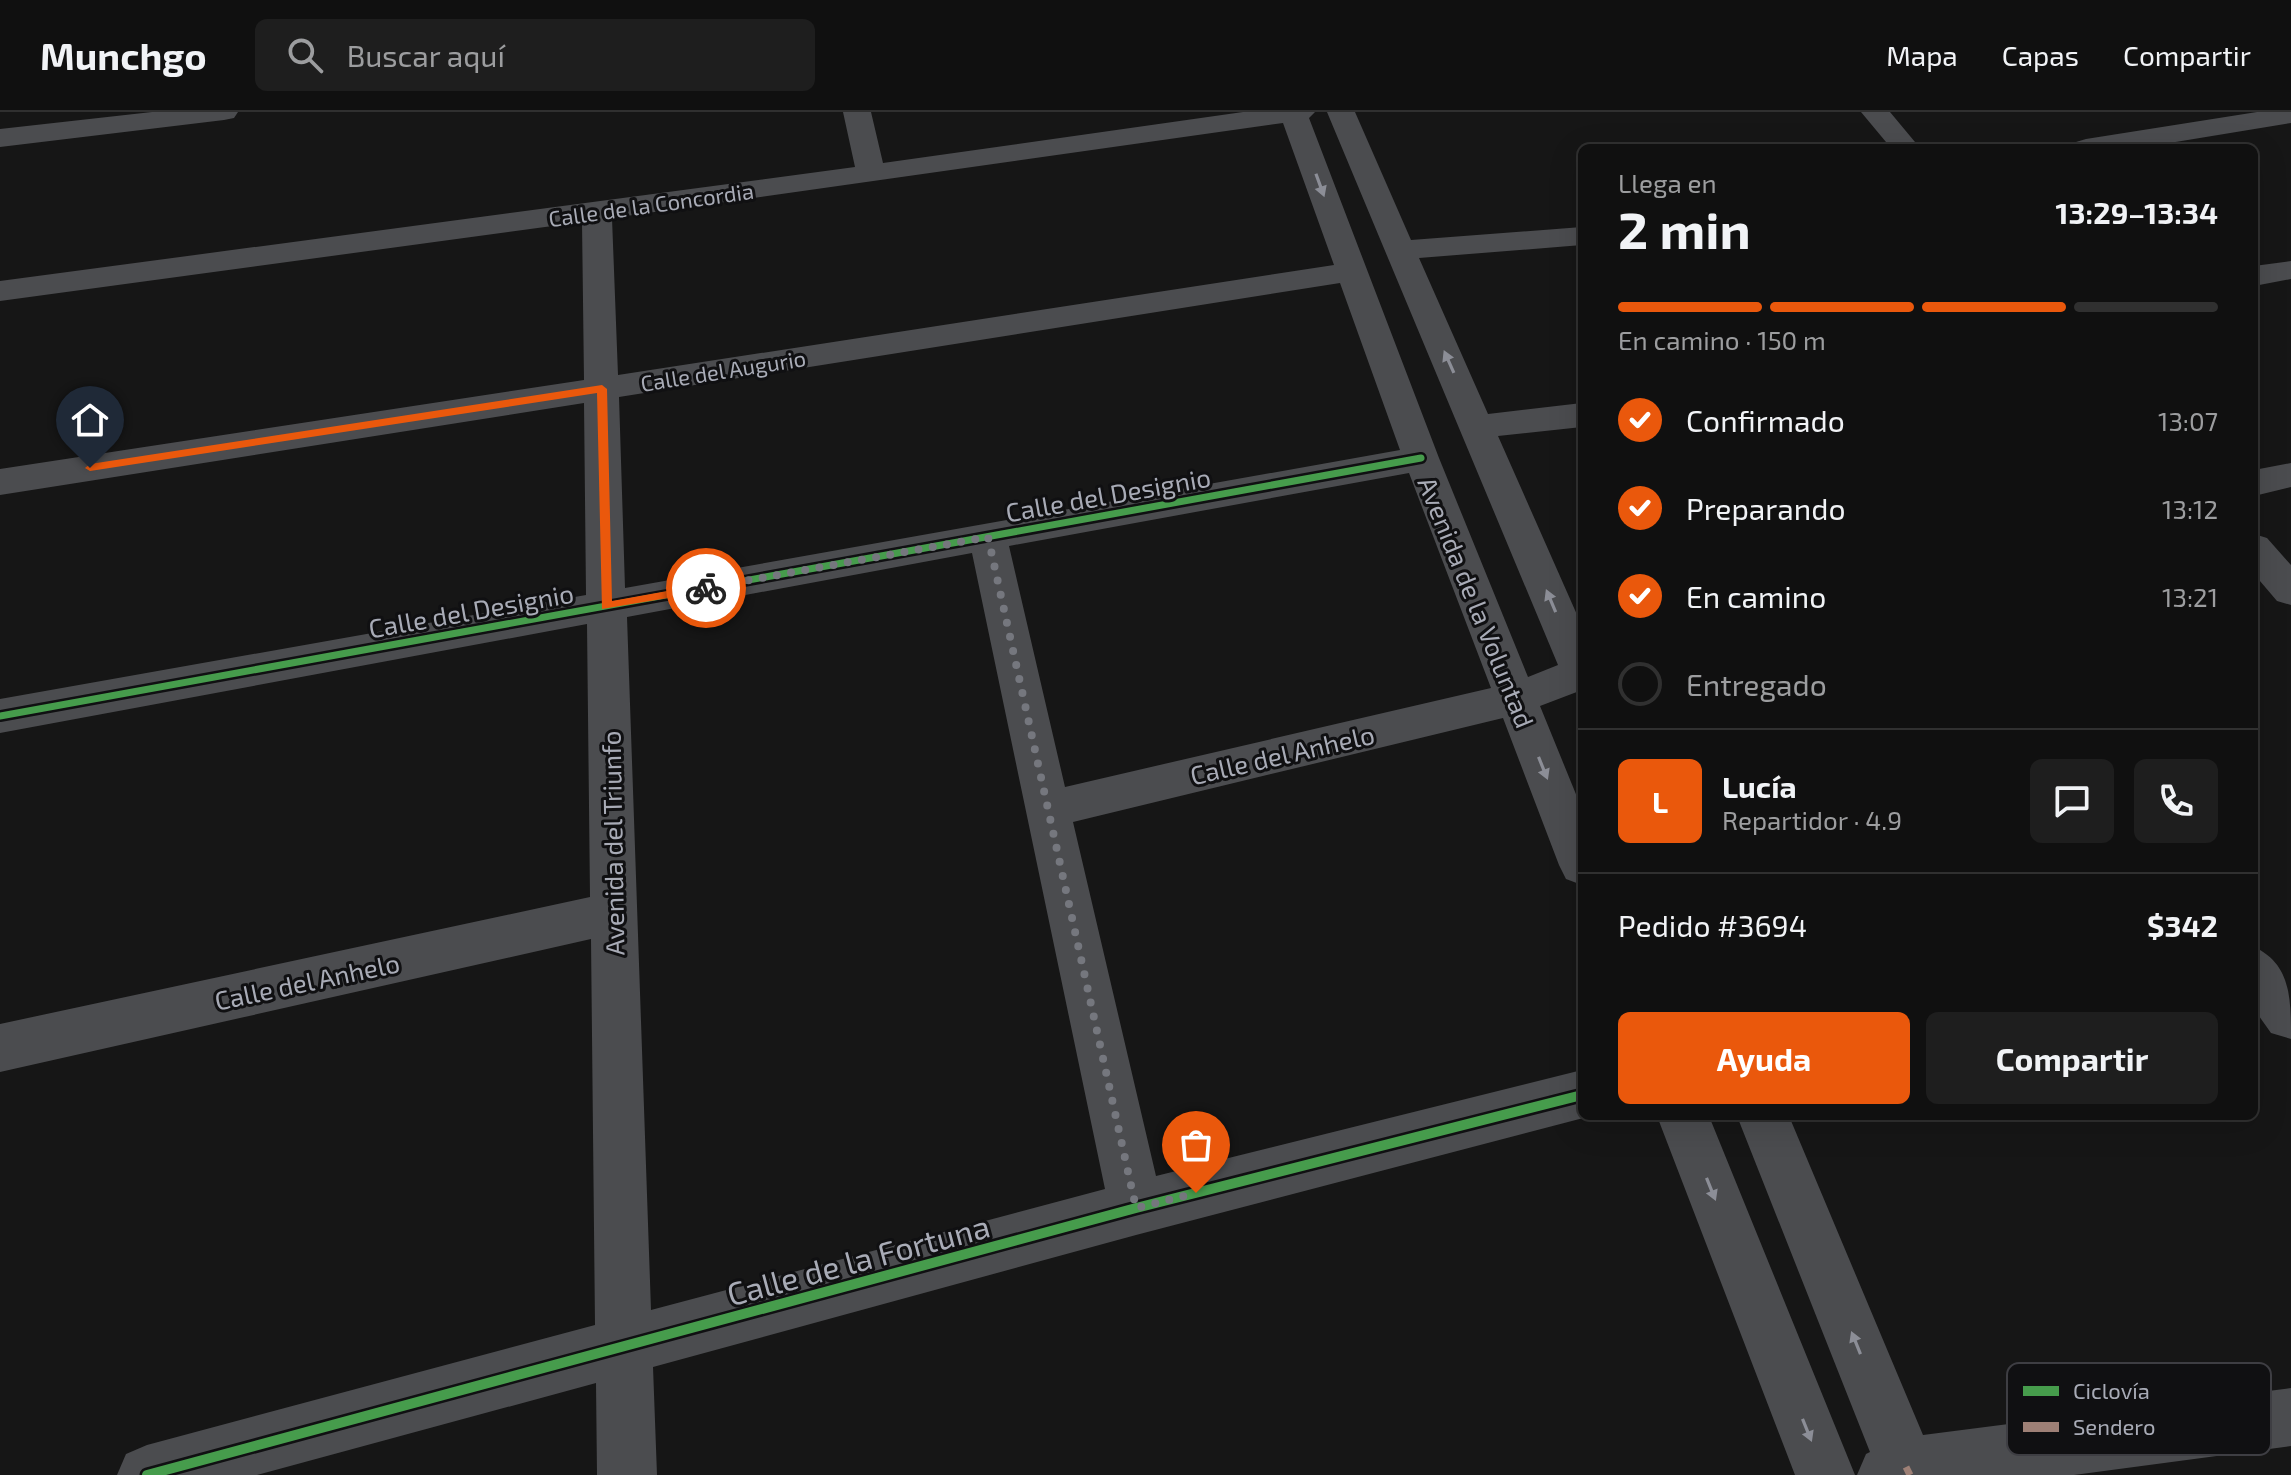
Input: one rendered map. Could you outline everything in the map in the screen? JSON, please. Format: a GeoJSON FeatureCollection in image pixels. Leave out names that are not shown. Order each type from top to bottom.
{"type":"FeatureCollection","features":[{"type":"Feature","properties":{"kind":"street"},"geometry":{"type":"LineString","coordinates":[[0,138],[224,112]]}},
{"type":"Feature","properties":{"kind":"street"},"geometry":{"type":"LineString","coordinates":[[857,112],[871,174]]}},
{"type":"Feature","properties":{"kind":"street","name":"Calle de la Concordia"},"geometry":{"type":"LineString","coordinates":[[0,291],[871,174],[1296,112]]}},
{"type":"Feature","properties":{"kind":"street","name":"Avenida de la Voluntad"},"geometry":{"type":"LineString","coordinates":[[1296,112],[1421,458],[1578,855]]}},
{"type":"Feature","properties":{"kind":"street"},"geometry":{"type":"LineString","coordinates":[[1341,112],[1578,664]]}},
{"type":"Feature","properties":{"kind":"street"},"geometry":{"type":"LineString","coordinates":[[1875,112],[1903,144]]}},
{"type":"Feature","properties":{"kind":"street"},"geometry":{"type":"LineString","coordinates":[[2111,144],[2291,115]]}},
{"type":"Feature","properties":{"kind":"street","name":"Avenida del Triunfo"},"geometry":{"type":"LineString","coordinates":[[597,211],[627,1475]]}},
{"type":"Feature","properties":{"kind":"street"},"geometry":{"type":"LineString","coordinates":[[1400,250],[1578,236]]}},
{"type":"Feature","properties":{"kind":"street"},"geometry":{"type":"LineString","coordinates":[[2258,275],[2291,270]]}},
{"type":"Feature","properties":{"kind":"street","name":"Calle del Augurio"},"geometry":{"type":"LineString","coordinates":[[0,482],[1352,272]]}},
{"type":"Feature","properties":{"kind":"street"},"geometry":{"type":"LineString","coordinates":[[1478,427],[1578,415]]}},
{"type":"Feature","properties":{"kind":"street","name":"Calle del Designio"},"geometry":{"type":"LineString","coordinates":[[0,716],[1421,458]]}},
{"type":"Feature","properties":{"kind":"street"},"geometry":{"type":"LineString","coordinates":[[2258,482],[2291,475]]}},
{"type":"Feature","properties":{"kind":"street"},"geometry":{"type":"LineString","coordinates":[[988,537],[1136,1208]]}},
{"type":"Feature","properties":{"kind":"street"},"geometry":{"type":"LineString","coordinates":[[2258,553],[2291,591]]}},
{"type":"Feature","properties":{"kind":"street","name":"Calle del Anhelo"},"geometry":{"type":"LineString","coordinates":[[1048,809],[1515,699],[1578,675]]}},
{"type":"Feature","properties":{"kind":"street","name":"Calle del Anhelo"},"geometry":{"type":"LineString","coordinates":[[0,1048],[614,913]]}},
{"type":"Feature","properties":{"kind":"street"},"geometry":{"type":"LineString","coordinates":[[2258,975],[2288,1017]]}},
{"type":"Feature","properties":{"kind":"street","name":"Calle de la Fortuna"},"geometry":{"type":"LineString","coordinates":[[147,1475],[1136,1208],[1578,1096]]}},
{"type":"Feature","properties":{"kind":"street"},"geometry":{"type":"LineString","coordinates":[[1685,1120],[1825,1475]]}},
{"type":"Feature","properties":{"kind":"street"},"geometry":{"type":"LineString","coordinates":[[1764,1120],[1896,1471],[2013,1455]]}},
{"type":"Feature","properties":{"kind":"street"},"geometry":{"type":"LineString","coordinates":[[2271,1420],[2291,1417]]}},
{"type":"Feature","properties":{"kind":"marked path"},"geometry":{"type":"LineString","coordinates":[[1906,1467],[1910,1475]]}},
{"type":"Feature","properties":{"kind":"cycle path"},"geometry":{"type":"LineString","coordinates":[[0,716],[1421,458]]}},
{"type":"Feature","properties":{"kind":"cycle path"},"geometry":{"type":"LineString","coordinates":[[147,1475],[1136,1208],[1578,1096]]}},
{"type":"Feature","properties":{"kind":"way so far"},"geometry":{"type":"LineString","coordinates":[[706,588],[988,537],[1136,1208],[1196,1193]]}},
{"type":"Feature","properties":{"kind":"route"},"geometry":{"type":"LineString","coordinates":[[90,468],[602,389],[607,606],[706,588]]}}]}
